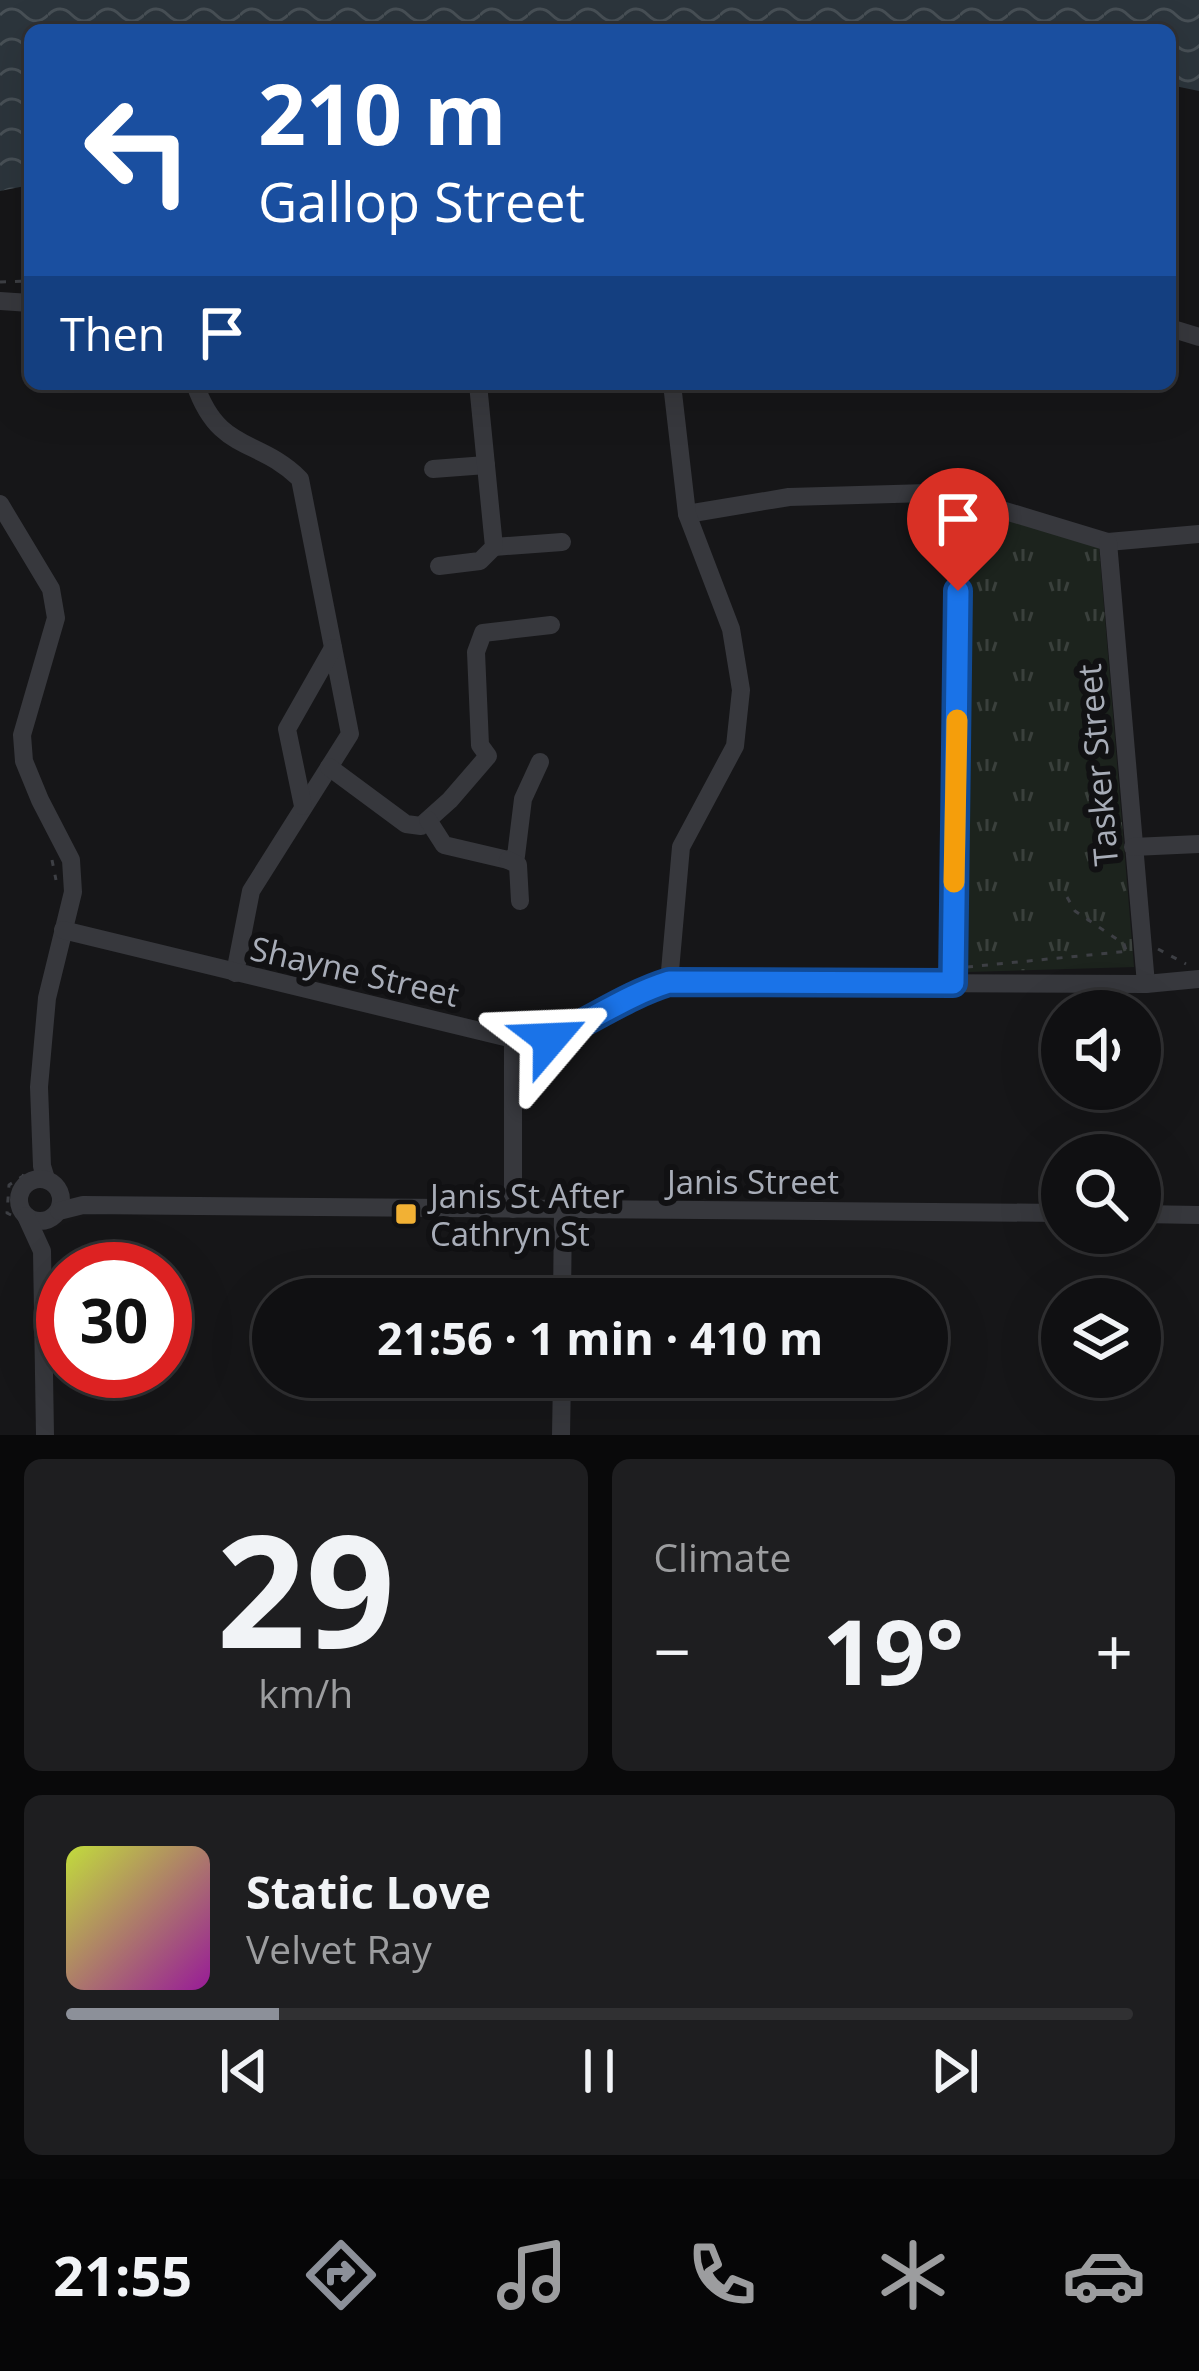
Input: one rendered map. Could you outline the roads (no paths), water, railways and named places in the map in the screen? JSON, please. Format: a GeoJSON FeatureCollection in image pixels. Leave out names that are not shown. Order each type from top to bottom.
{"type":"FeatureCollection","features":[{"type":"Feature","properties":{"kind":"street"},"geometry":{"type":"LineString","coordinates":[[197,390],[204,411],[224,434],[290,468],[300,479],[350,734],[251,891],[236,974]]}},
{"type":"Feature","properties":{"kind":"street"},"geometry":{"type":"LineString","coordinates":[[479,390],[494,548]]}},
{"type":"Feature","properties":{"kind":"street"},"geometry":{"type":"LineString","coordinates":[[669,982],[681,847],[735,746],[741,690],[731,629],[687,514],[673,390]]}},
{"type":"Feature","properties":{"kind":"street"},"geometry":{"type":"LineString","coordinates":[[433,469],[486,465]]}},
{"type":"Feature","properties":{"kind":"street"},"geometry":{"type":"LineString","coordinates":[[687,514],[789,497],[928,493],[959,497],[1108,542],[1199,534]]}},
{"type":"Feature","properties":{"kind":"street"},"geometry":{"type":"LineString","coordinates":[[953,975],[959,497]]}},
{"type":"Feature","properties":{"kind":"street"},"geometry":{"type":"LineString","coordinates":[[0,504],[39,568],[48,617],[16,722],[17,764],[64,865],[67,907],[46,998],[39,1087],[36,1178],[58,1208],[46,1242]]}},
{"type":"Feature","properties":{"kind":"street"},"geometry":{"type":"LineString","coordinates":[[0,548],[20,538]]}},
{"type":"Feature","properties":{"kind":"street"},"geometry":{"type":"LineString","coordinates":[[439,566],[480,561],[494,548],[562,542]]}},
{"type":"Feature","properties":{"kind":"street","name":"Tasker Street"},"geometry":{"type":"LineString","coordinates":[[1108,542],[1133,847],[1135,951],[1146,984]]}},
{"type":"Feature","properties":{"kind":"street"},"geometry":{"type":"LineString","coordinates":[[329,767],[406,824],[421,826],[488,756],[480,746],[476,652],[483,633],[551,625]]}},
{"type":"Feature","properties":{"kind":"street"},"geometry":{"type":"LineString","coordinates":[[303,806],[287,729],[333,648]]}},
{"type":"Feature","properties":{"kind":"street"},"geometry":{"type":"LineString","coordinates":[[508,860],[516,856],[523,799],[540,762]]}},
{"type":"Feature","properties":{"kind":"street"},"geometry":{"type":"LineString","coordinates":[[428,820],[444,845],[518,865],[520,901]]}},
{"type":"Feature","properties":{"kind":"street"},"geometry":{"type":"LineString","coordinates":[[1133,847],[1199,844]]}},
{"type":"Feature","properties":{"kind":"street","name":"Shayne Street"},"geometry":{"type":"LineString","coordinates":[[63,931],[513,1039],[550,1039],[639,991],[669,982],[953,975],[1146,984],[1197,973]]}},
{"type":"Feature","properties":{"kind":"street"},"geometry":{"type":"LineString","coordinates":[[513,1039],[513,1209]]}},
{"type":"Feature","properties":{"kind":"street"},"geometry":{"type":"LineString","coordinates":[[36,1178],[9,1207],[36,1244]]}},
{"type":"Feature","properties":{"kind":"street","name":"Janis Street"},"geometry":{"type":"LineString","coordinates":[[9,1207],[39,1221],[58,1208],[83,1204],[1041,1213]]}},
{"type":"Feature","properties":{"kind":"street"},"geometry":{"type":"LineString","coordinates":[[562,1278],[563,1210]]}},
{"type":"Feature","properties":{"kind":"street"},"geometry":{"type":"LineString","coordinates":[[1161,1214],[1199,1215]]}},
{"type":"Feature","properties":{"kind":"street"},"geometry":{"type":"LineString","coordinates":[[44,1398],[45,1435]]}},
{"type":"Feature","properties":{"kind":"street"},"geometry":{"type":"LineString","coordinates":[[561,1435],[562,1398]]}},
{"type":"Feature","properties":{"kind":"water"},"geometry":{"type":"Polygon","coordinates":[[[0,0],[1199,0],[1199,91],[1176,86],[1176,24],[24,24],[24,186],[0,191],[0,0]]]}},
{"type":"Feature","properties":{"kind":"place","name":"Janis St After Cathryn St"},"geometry":{"type":"Point","coordinates":[406,1214]}}]}
